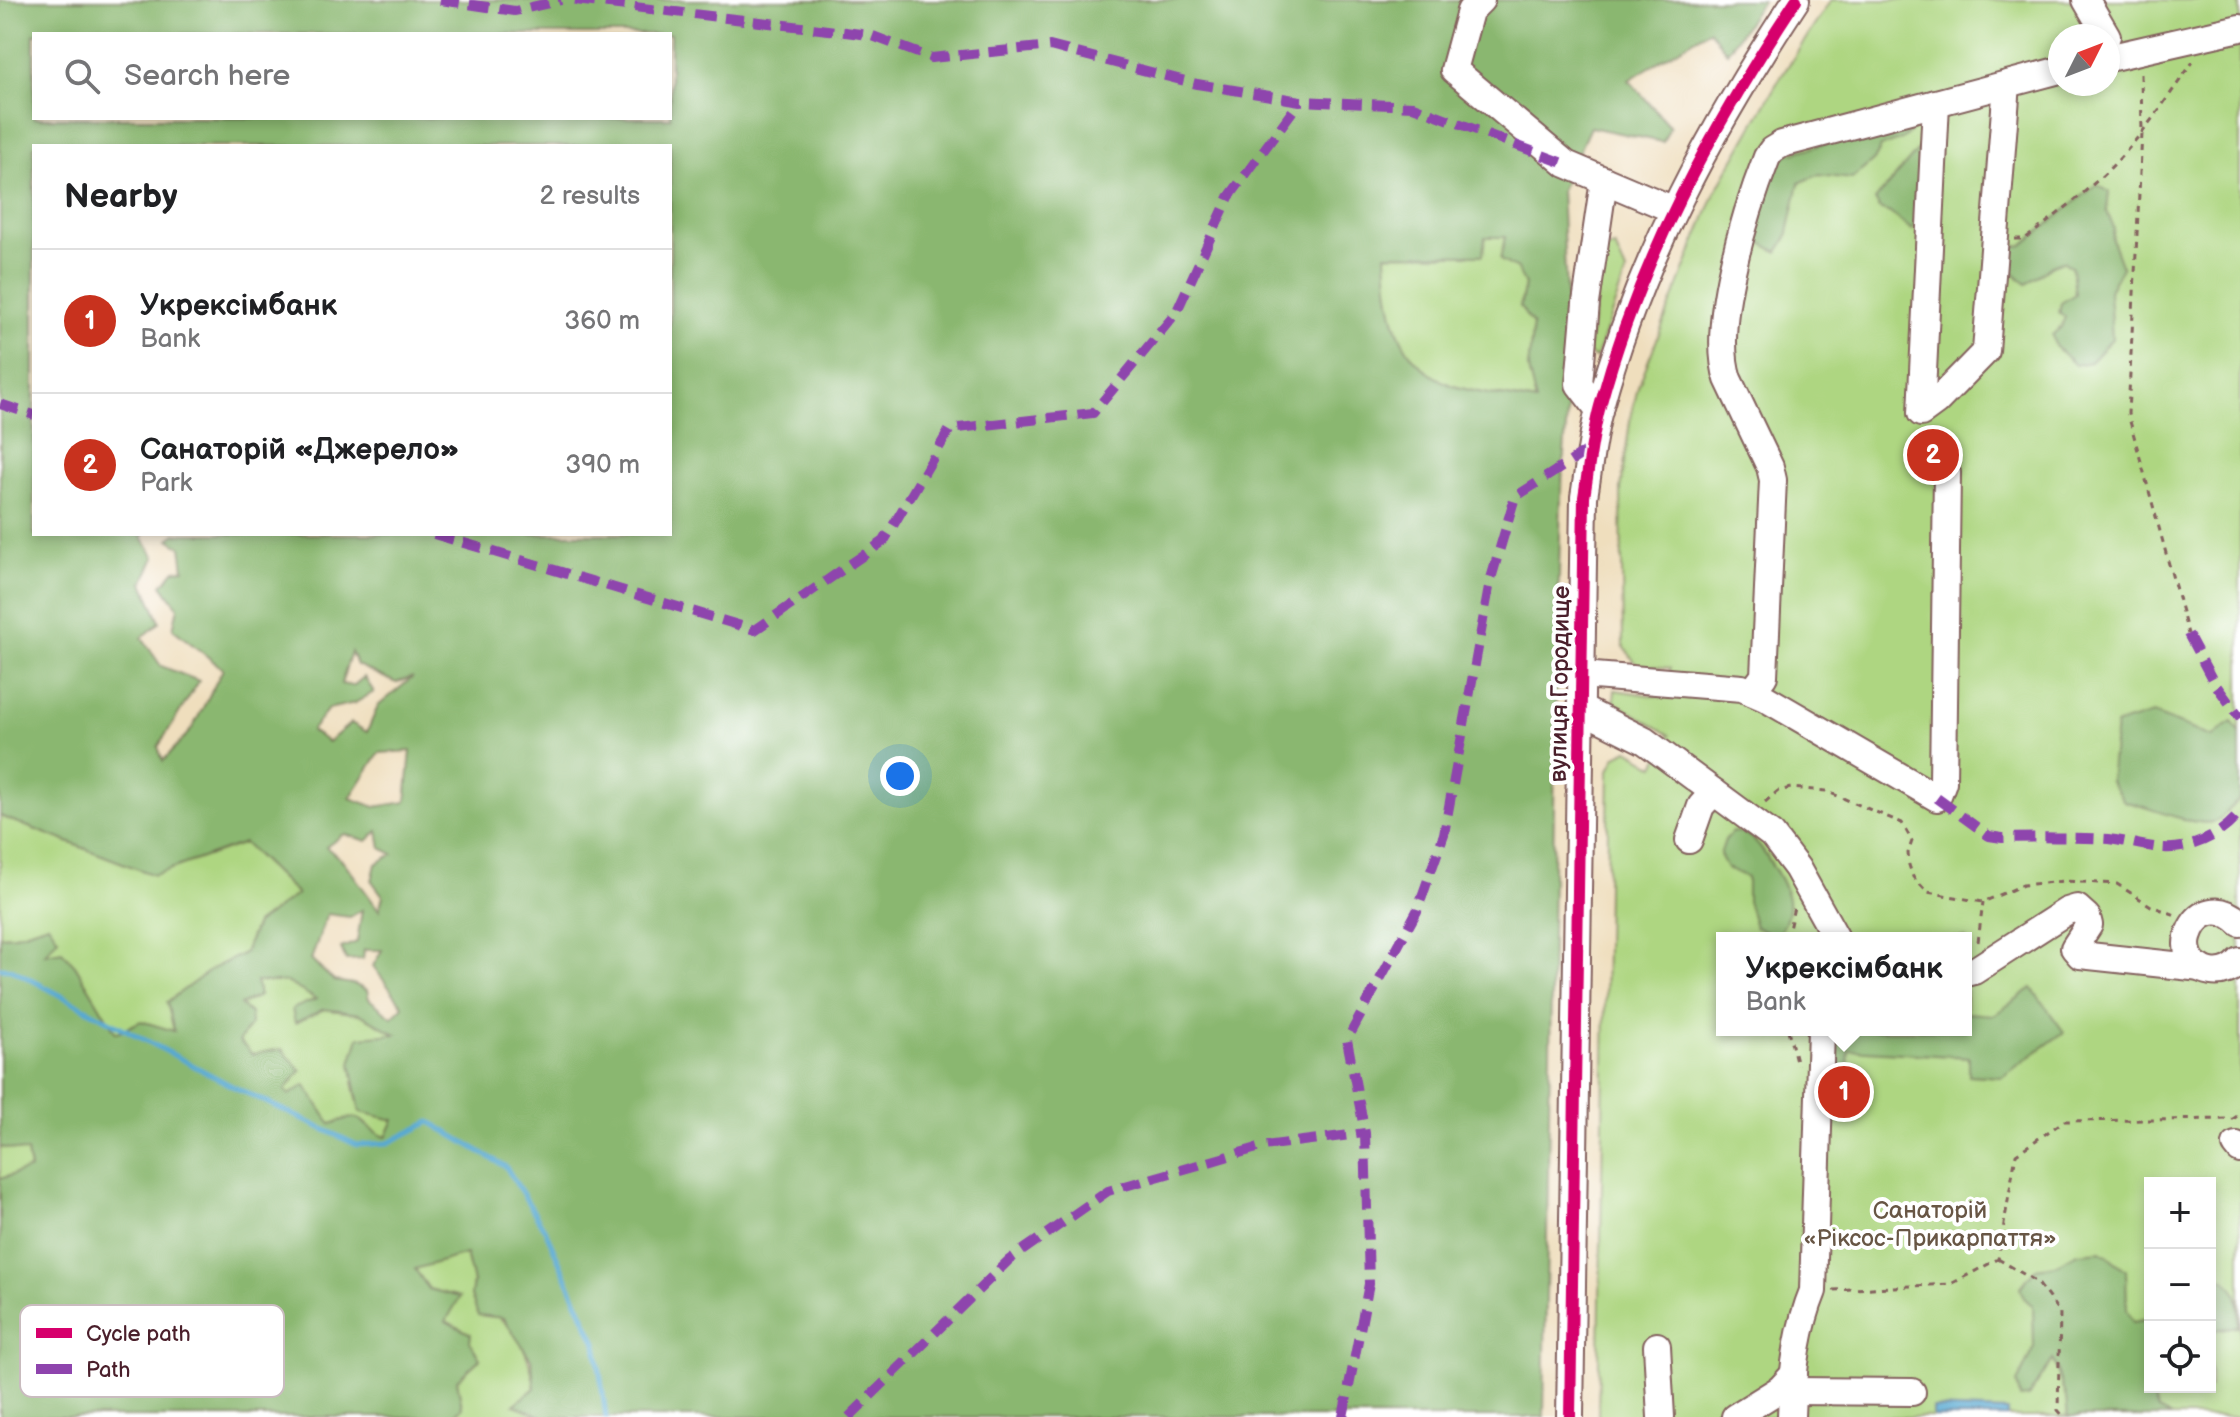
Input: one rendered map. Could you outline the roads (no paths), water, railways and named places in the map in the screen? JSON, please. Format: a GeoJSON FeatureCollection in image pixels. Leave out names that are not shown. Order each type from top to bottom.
{"type":"FeatureCollection","features":[{"type":"Feature","properties":{"kind":"street"},"geometry":{"type":"LineString","coordinates":[[1481,0],[1470,11],[1454,70],[1566,164],[1672,209]]}},
{"type":"Feature","properties":{"kind":"street","name":"вулиця Городище"},"geometry":{"type":"LineString","coordinates":[[1570,1417],[1584,497],[1599,410],[1642,278],[1672,209],[1724,113],[1796,0]]}},
{"type":"Feature","properties":{"kind":"street"},"geometry":{"type":"LineString","coordinates":[[2086,0],[2100,24]]}},
{"type":"Feature","properties":{"kind":"street"},"geometry":{"type":"LineString","coordinates":[[2126,53],[2240,28]]}},
{"type":"Feature","properties":{"kind":"street"},"geometry":{"type":"LineString","coordinates":[[1752,692],[1764,676],[1773,480],[1770,467],[1724,367],[1727,306],[1737,251],[1763,168],[1772,150],[1782,144],[2048,73]]}},
{"type":"Feature","properties":{"kind":"street"},"geometry":{"type":"LineString","coordinates":[[1936,103],[1921,413],[1986,351],[2007,84]]}},
{"type":"Feature","properties":{"kind":"street"},"geometry":{"type":"LineString","coordinates":[[1599,410],[1579,384],[1586,303],[1604,180]]}},
{"type":"Feature","properties":{"kind":"street"},"geometry":{"type":"LineString","coordinates":[[1582,675],[1742,688],[1937,798],[1943,782],[1947,473]]}},
{"type":"Feature","properties":{"kind":"street"},"geometry":{"type":"LineString","coordinates":[[1581,709],[1645,741],[1772,835],[1797,868],[1828,931]]}},
{"type":"Feature","properties":{"kind":"street"},"geometry":{"type":"LineString","coordinates":[[1689,840],[1701,806],[1714,792]]}},
{"type":"Feature","properties":{"kind":"street"},"geometry":{"type":"LineString","coordinates":[[1972,972],[2067,911],[2077,908],[2087,917],[2089,925],[2074,948],[2080,955],[2220,972],[2229,970],[2240,961]]}},
{"type":"Feature","properties":{"kind":"street"},"geometry":{"type":"LineString","coordinates":[[2201,968],[2191,958],[2187,945],[2191,927],[2197,919],[2205,914],[2223,913],[2240,923]]}},
{"type":"Feature","properties":{"kind":"street"},"geometry":{"type":"LineString","coordinates":[[1795,1400],[1803,1317],[1813,1291],[1821,1036]]}},
{"type":"Feature","properties":{"kind":"street"},"geometry":{"type":"LineString","coordinates":[[1657,1346],[1661,1417]]}},
{"type":"Feature","properties":{"kind":"street"},"geometry":{"type":"LineString","coordinates":[[1735,1417],[1780,1389],[1795,1400],[1912,1392]]}},
{"type":"Feature","properties":{"kind":"water"},"geometry":{"type":"Polygon","coordinates":[[[1933,1408],[2007,1411],[2007,1417],[1933,1417],[1933,1408]]]}},
{"type":"Feature","properties":{"kind":"waterway"},"geometry":{"type":"LineString","coordinates":[[0,968],[11,969],[232,1086],[357,1145],[388,1143],[430,1122],[506,1167],[545,1230],[596,1343],[606,1417]]}},
{"type":"Feature","properties":{"kind":"place","name":"Санаторій «Джерело»"},"geometry":{"type":"Point","coordinates":[1933,455]}},
{"type":"Feature","properties":{"kind":"place","name":"Укрексімбанк"},"geometry":{"type":"Point","coordinates":[1844,1092]}},
{"type":"Feature","properties":{"kind":"park label","name":"Санаторій «Ріксос-Прикарпаття»"},"geometry":{"type":"Point","coordinates":[1930,1224]}}]}
